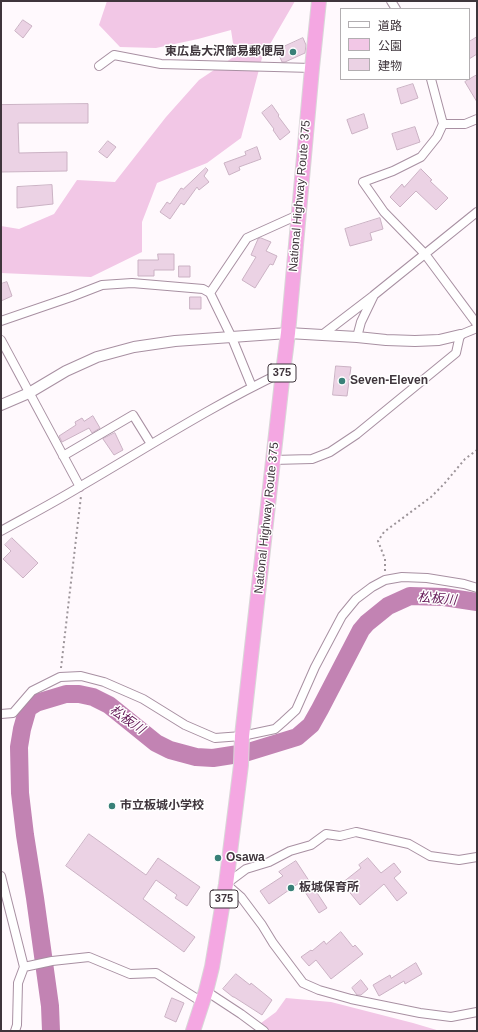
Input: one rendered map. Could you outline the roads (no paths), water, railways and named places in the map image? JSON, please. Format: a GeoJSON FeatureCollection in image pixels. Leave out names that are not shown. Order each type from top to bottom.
{"type":"FeatureCollection","features":[{"type":"Feature","properties":{"kind":"highway","name":"National Highway Route 375"},"geometry":{"type":"LineString","coordinates":[[193,1031],[212,967],[226,884],[241,765],[242,741],[282,372],[288,333],[319,1]]}},
{"type":"Feature","properties":{"kind":"street"},"geometry":{"type":"LineString","coordinates":[[99,66],[114,55],[162,64],[312,68]]}},
{"type":"Feature","properties":{"kind":"street"},"geometry":{"type":"LineString","coordinates":[[431,80],[443,124],[437,137],[421,157],[393,171],[363,182],[384,212],[425,254],[477,324]]}},
{"type":"Feature","properties":{"kind":"street"},"geometry":{"type":"LineString","coordinates":[[443,124],[464,124],[477,119]]}},
{"type":"Feature","properties":{"kind":"street"},"geometry":{"type":"LineString","coordinates":[[322,335],[374,296],[477,212]]}},
{"type":"Feature","properties":{"kind":"street"},"geometry":{"type":"LineString","coordinates":[[210,293],[247,238],[298,215]]}},
{"type":"Feature","properties":{"kind":"street"},"geometry":{"type":"LineString","coordinates":[[1,321],[102,285],[132,283],[203,289],[210,293],[232,338],[252,386]]}},
{"type":"Feature","properties":{"kind":"street"},"geometry":{"type":"LineString","coordinates":[[357,337],[361,322],[374,296]]}},
{"type":"Feature","properties":{"kind":"street"},"geometry":{"type":"LineString","coordinates":[[1,406],[29,393],[66,371],[97,357],[134,347],[175,341],[288,333],[386,340],[438,340],[460,335],[477,328]]}},
{"type":"Feature","properties":{"kind":"street"},"geometry":{"type":"LineString","coordinates":[[273,460],[312,459],[330,452],[357,434],[456,353],[460,335]]}},
{"type":"Feature","properties":{"kind":"street"},"geometry":{"type":"LineString","coordinates":[[1,340],[80,487]]}},
{"type":"Feature","properties":{"kind":"street"},"geometry":{"type":"LineString","coordinates":[[1,531],[80,487],[252,386],[282,372]]}},
{"type":"Feature","properties":{"kind":"street"},"geometry":{"type":"LineString","coordinates":[[64,456],[133,415],[151,444]]}},
{"type":"Feature","properties":{"kind":"street"},"geometry":{"type":"LineString","coordinates":[[1,714],[13,713],[32,691],[60,677],[81,676],[104,682],[143,699],[185,725],[215,738],[242,741],[275,729],[296,710],[315,666],[342,616],[356,599],[372,587],[385,580],[402,577],[427,578],[464,584],[477,588]]}},
{"type":"Feature","properties":{"kind":"street"},"geometry":{"type":"LineString","coordinates":[[477,857],[459,860],[430,856],[409,844],[356,832],[340,836],[326,834],[311,845],[290,851],[269,862],[246,869],[226,884],[241,897],[303,983],[319,990],[351,999],[420,1013],[450,1017],[477,1012]]}},
{"type":"Feature","properties":{"kind":"street"},"geometry":{"type":"LineString","coordinates":[[1,876],[24,967],[18,983],[17,1025],[15,1031]]}},
{"type":"Feature","properties":{"kind":"street"},"geometry":{"type":"LineString","coordinates":[[24,967],[52,961],[90,957],[130,974],[156,973],[241,1014],[264,1031]]}},
{"type":"Feature","properties":{"kind":"waterway","name":"松板川"},"geometry":{"type":"LineString","coordinates":[[51,1031],[50,1006],[20,793],[19,747],[28,708],[36,703],[66,694],[79,694],[93,697],[109,705],[156,743],[170,750],[196,757],[213,758],[245,753],[297,737],[311,725],[361,630],[367,623],[388,606],[410,596],[444,597],[477,602]]}},
{"type":"Feature","properties":{"kind":"place","name":"東広島大沢簡易郵便局"},"geometry":{"type":"Point","coordinates":[293,52]}},
{"type":"Feature","properties":{"kind":"place","name":"Seven-Eleven"},"geometry":{"type":"Point","coordinates":[342,381]}},
{"type":"Feature","properties":{"kind":"place","name":"市立板城小学校"},"geometry":{"type":"Point","coordinates":[112,806]}},
{"type":"Feature","properties":{"kind":"place","name":"Osawa"},"geometry":{"type":"Point","coordinates":[218,858]}},
{"type":"Feature","properties":{"kind":"place","name":"板城保育所"},"geometry":{"type":"Point","coordinates":[291,888]}}]}
